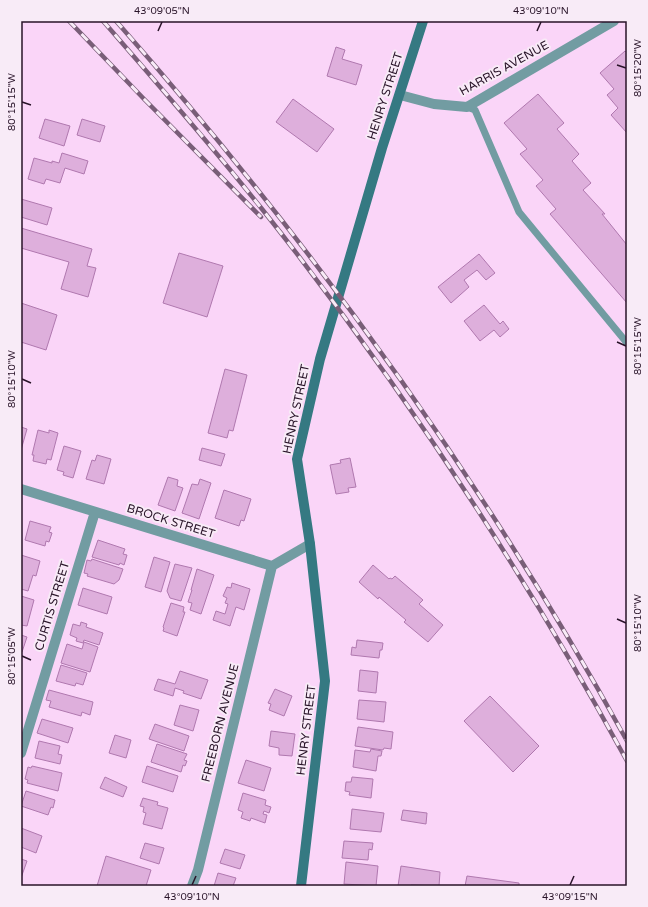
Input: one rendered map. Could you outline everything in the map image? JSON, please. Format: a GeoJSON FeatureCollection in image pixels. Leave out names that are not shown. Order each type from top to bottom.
{"type":"FeatureCollection","features":[{"type":"Feature","properties":{"kind":"main road","name":"HENRY STREET"},"geometry":{"type":"LineString","coordinates":[[301,886],[325,681],[310,544],[297,459],[320,359],[382,148],[423,21]]}},
{"type":"Feature","properties":{"kind":"street","name":"HARRIS AVENUE"},"geometry":{"type":"LineString","coordinates":[[400,95],[434,104],[467,107],[614,21]]}},
{"type":"Feature","properties":{"kind":"street","name":"BROCK STREET"},"geometry":{"type":"LineString","coordinates":[[21,489],[272,566]]}},
{"type":"Feature","properties":{"kind":"street","name":"CURTIS STREET"},"geometry":{"type":"LineString","coordinates":[[21,753],[95,512]]}},
{"type":"Feature","properties":{"kind":"street"},"geometry":{"type":"LineString","coordinates":[[272,566],[310,544]]}},
{"type":"Feature","properties":{"kind":"street","name":"FREEBORN AVENUE"},"geometry":{"type":"LineString","coordinates":[[192,886],[272,566]]}},
{"type":"Feature","properties":{"kind":"lane"},"geometry":{"type":"LineString","coordinates":[[467,107],[475,110],[519,212],[627,343]]}},
{"type":"Feature","properties":{"kind":"building"},"geometry":{"type":"Polygon","coordinates":[[[336,47],[345,50],[342,59],[362,65],[356,85],[327,76],[336,47]]]}},
{"type":"Feature","properties":{"kind":"building"},"geometry":{"type":"Polygon","coordinates":[[[625,51],[627,53],[627,133],[611,115],[618,108],[607,95],[614,89],[600,73],[625,51]]]}},
{"type":"Feature","properties":{"kind":"building"},"geometry":{"type":"Polygon","coordinates":[[[538,94],[564,123],[557,129],[579,154],[572,161],[591,183],[583,190],[605,214],[602,214],[627,245],[627,303],[550,214],[556,209],[536,186],[543,180],[520,154],[527,149],[504,123],[538,94]]]}},
{"type":"Feature","properties":{"kind":"building"},"geometry":{"type":"Polygon","coordinates":[[[293,99],[334,129],[317,152],[276,122],[293,99]]]}},
{"type":"Feature","properties":{"kind":"building"},"geometry":{"type":"Polygon","coordinates":[[[45,119],[70,126],[64,146],[39,138],[45,119]]]}},
{"type":"Feature","properties":{"kind":"building"},"geometry":{"type":"Polygon","coordinates":[[[82,119],[105,126],[100,142],[77,135],[82,119]]]}},
{"type":"Feature","properties":{"kind":"building"},"geometry":{"type":"Polygon","coordinates":[[[62,153],[88,161],[84,174],[65,168],[60,183],[46,179],[44,184],[28,179],[34,158],[52,163],[52,161],[59,163],[62,153]]]}},
{"type":"Feature","properties":{"kind":"building"},"geometry":{"type":"Polygon","coordinates":[[[21,199],[52,208],[47,225],[21,217],[21,199]]]}},
{"type":"Feature","properties":{"kind":"building"},"geometry":{"type":"Polygon","coordinates":[[[21,228],[92,249],[87,266],[96,268],[88,297],[61,289],[69,262],[21,248],[21,228]]]}},
{"type":"Feature","properties":{"kind":"building"},"geometry":{"type":"Polygon","coordinates":[[[179,253],[223,266],[207,317],[163,303],[179,253]]]}},
{"type":"Feature","properties":{"kind":"building"},"geometry":{"type":"Polygon","coordinates":[[[479,254],[495,273],[486,280],[477,270],[464,280],[469,287],[451,303],[438,287],[479,254]]]}},
{"type":"Feature","properties":{"kind":"building"},"geometry":{"type":"Polygon","coordinates":[[[21,303],[57,315],[46,350],[21,342],[21,303]]]}},
{"type":"Feature","properties":{"kind":"building"},"geometry":{"type":"Polygon","coordinates":[[[484,305],[500,324],[503,321],[509,329],[500,337],[494,330],[480,341],[464,321],[484,305]]]}},
{"type":"Feature","properties":{"kind":"building"},"geometry":{"type":"Polygon","coordinates":[[[225,369],[247,375],[233,431],[229,430],[227,438],[208,433],[225,369]]]}},
{"type":"Feature","properties":{"kind":"building"},"geometry":{"type":"Polygon","coordinates":[[[21,427],[27,429],[21,450],[21,427]]]}},
{"type":"Feature","properties":{"kind":"building"},"geometry":{"type":"Polygon","coordinates":[[[38,430],[49,433],[49,430],[58,433],[51,460],[47,459],[46,464],[33,461],[34,455],[32,455],[38,430]]]}},
{"type":"Feature","properties":{"kind":"building"},"geometry":{"type":"Polygon","coordinates":[[[64,446],[81,451],[73,478],[63,475],[64,472],[57,470],[64,446]]]}},
{"type":"Feature","properties":{"kind":"building"},"geometry":{"type":"Polygon","coordinates":[[[202,448],[225,454],[221,466],[199,460],[202,448]]]}},
{"type":"Feature","properties":{"kind":"building"},"geometry":{"type":"Polygon","coordinates":[[[97,455],[111,459],[104,484],[86,479],[92,460],[95,461],[97,455]]]}},
{"type":"Feature","properties":{"kind":"building"},"geometry":{"type":"Polygon","coordinates":[[[350,458],[356,487],[348,488],[349,492],[336,494],[330,465],[341,463],[340,460],[350,458]]]}},
{"type":"Feature","properties":{"kind":"building"},"geometry":{"type":"Polygon","coordinates":[[[168,477],[178,480],[177,486],[183,488],[175,511],[158,505],[168,477]]]}},
{"type":"Feature","properties":{"kind":"building"},"geometry":{"type":"Polygon","coordinates":[[[200,479],[211,483],[199,519],[182,513],[192,484],[198,485],[200,479]]]}},
{"type":"Feature","properties":{"kind":"building"},"geometry":{"type":"Polygon","coordinates":[[[224,490],[251,499],[244,521],[241,520],[239,526],[215,518],[224,490]]]}},
{"type":"Feature","properties":{"kind":"building"},"geometry":{"type":"Polygon","coordinates":[[[30,521],[51,527],[49,532],[52,533],[49,542],[46,541],[45,546],[25,540],[30,521]]]}},
{"type":"Feature","properties":{"kind":"building"},"geometry":{"type":"Polygon","coordinates":[[[98,540],[125,549],[123,554],[127,555],[124,565],[120,563],[119,565],[92,557],[98,540]]]}},
{"type":"Feature","properties":{"kind":"building"},"geometry":{"type":"Polygon","coordinates":[[[21,555],[40,561],[36,576],[33,575],[28,591],[21,589],[21,555]]]}},
{"type":"Feature","properties":{"kind":"building"},"geometry":{"type":"Polygon","coordinates":[[[154,557],[170,562],[161,592],[145,587],[154,557]]]}},
{"type":"Feature","properties":{"kind":"building"},"geometry":{"type":"Polygon","coordinates":[[[92,559],[123,569],[119,580],[114,584],[87,576],[88,574],[84,573],[87,560],[91,561],[92,559]]]}},
{"type":"Feature","properties":{"kind":"building"},"geometry":{"type":"Polygon","coordinates":[[[175,564],[192,568],[181,601],[170,598],[167,591],[175,564]]]}},
{"type":"Feature","properties":{"kind":"building"},"geometry":{"type":"Polygon","coordinates":[[[373,565],[389,579],[392,579],[395,576],[423,600],[419,604],[443,625],[428,642],[404,622],[406,620],[379,597],[378,599],[359,582],[373,565]]]}},
{"type":"Feature","properties":{"kind":"building"},"geometry":{"type":"Polygon","coordinates":[[[197,569],[214,575],[201,614],[190,610],[192,603],[188,602],[197,569]]]}},
{"type":"Feature","properties":{"kind":"building"},"geometry":{"type":"Polygon","coordinates":[[[232,583],[250,589],[244,610],[236,607],[230,626],[213,620],[216,611],[225,614],[228,604],[225,603],[227,598],[223,596],[227,587],[231,588],[232,583]]]}},
{"type":"Feature","properties":{"kind":"building"},"geometry":{"type":"Polygon","coordinates":[[[83,588],[112,597],[107,614],[78,605],[83,588]]]}},
{"type":"Feature","properties":{"kind":"building"},"geometry":{"type":"Polygon","coordinates":[[[21,596],[34,600],[27,626],[21,625],[21,596]]]}},
{"type":"Feature","properties":{"kind":"building"},"geometry":{"type":"Polygon","coordinates":[[[171,603],[184,607],[183,612],[185,612],[177,636],[163,631],[171,603]]]}},
{"type":"Feature","properties":{"kind":"building"},"geometry":{"type":"Polygon","coordinates":[[[81,622],[87,624],[86,627],[103,633],[99,645],[84,640],[83,643],[76,641],[77,638],[70,635],[73,624],[80,626],[81,622]]]}},
{"type":"Feature","properties":{"kind":"building"},"geometry":{"type":"Polygon","coordinates":[[[21,635],[27,637],[22,652],[21,652],[21,635]]]}},
{"type":"Feature","properties":{"kind":"building"},"geometry":{"type":"Polygon","coordinates":[[[357,640],[383,643],[379,658],[351,655],[352,647],[356,648],[357,640]]]}},
{"type":"Feature","properties":{"kind":"building"},"geometry":{"type":"Polygon","coordinates":[[[84,642],[98,647],[90,672],[61,663],[67,644],[82,649],[84,642]]]}},
{"type":"Feature","properties":{"kind":"building"},"geometry":{"type":"Polygon","coordinates":[[[61,665],[87,673],[83,685],[76,683],[75,686],[56,681],[61,665]]]}},
{"type":"Feature","properties":{"kind":"building"},"geometry":{"type":"Polygon","coordinates":[[[360,670],[378,672],[376,693],[358,691],[360,670]]]}},
{"type":"Feature","properties":{"kind":"building"},"geometry":{"type":"Polygon","coordinates":[[[180,671],[208,680],[201,699],[183,693],[184,691],[175,688],[173,696],[154,690],[158,679],[175,684],[180,671]]]}},
{"type":"Feature","properties":{"kind":"building"},"geometry":{"type":"Polygon","coordinates":[[[275,689],[292,696],[284,716],[269,710],[271,704],[268,703],[275,689]]]}},
{"type":"Feature","properties":{"kind":"building"},"geometry":{"type":"Polygon","coordinates":[[[49,690],[93,702],[90,715],[82,712],[81,716],[49,707],[51,701],[46,700],[49,690]]]}},
{"type":"Feature","properties":{"kind":"building"},"geometry":{"type":"Polygon","coordinates":[[[490,696],[539,746],[513,772],[464,721],[490,696]]]}},
{"type":"Feature","properties":{"kind":"building"},"geometry":{"type":"Polygon","coordinates":[[[359,700],[386,702],[384,722],[357,719],[359,700]]]}},
{"type":"Feature","properties":{"kind":"building"},"geometry":{"type":"Polygon","coordinates":[[[180,705],[199,710],[193,731],[174,725],[180,705]]]}},
{"type":"Feature","properties":{"kind":"building"},"geometry":{"type":"Polygon","coordinates":[[[42,719],[73,728],[68,743],[37,733],[42,719]]]}},
{"type":"Feature","properties":{"kind":"building"},"geometry":{"type":"Polygon","coordinates":[[[155,724],[189,736],[184,751],[149,739],[155,724]]]}},
{"type":"Feature","properties":{"kind":"building"},"geometry":{"type":"Polygon","coordinates":[[[358,727],[393,732],[391,749],[384,748],[383,750],[355,746],[358,727]]]}},
{"type":"Feature","properties":{"kind":"building"},"geometry":{"type":"Polygon","coordinates":[[[271,731],[295,734],[292,756],[279,755],[279,748],[269,746],[271,731]]]}},
{"type":"Feature","properties":{"kind":"building"},"geometry":{"type":"Polygon","coordinates":[[[115,735],[131,740],[126,758],[109,753],[115,735]]]}},
{"type":"Feature","properties":{"kind":"building"},"geometry":{"type":"Polygon","coordinates":[[[39,741],[60,746],[58,754],[62,755],[60,764],[35,758],[39,741]]]}},
{"type":"Feature","properties":{"kind":"building"},"geometry":{"type":"Polygon","coordinates":[[[157,744],[187,754],[184,760],[187,761],[185,766],[183,765],[181,772],[151,762],[157,744]]]}},
{"type":"Feature","properties":{"kind":"building"},"geometry":{"type":"Polygon","coordinates":[[[371,749],[382,751],[381,756],[378,756],[376,771],[353,767],[355,750],[370,752],[371,749]]]}},
{"type":"Feature","properties":{"kind":"building"},"geometry":{"type":"Polygon","coordinates":[[[246,760],[271,768],[264,791],[238,783],[246,760]]]}},
{"type":"Feature","properties":{"kind":"building"},"geometry":{"type":"Polygon","coordinates":[[[32,766],[62,773],[58,791],[27,783],[28,780],[25,779],[28,767],[31,768],[32,766]]]}},
{"type":"Feature","properties":{"kind":"building"},"geometry":{"type":"Polygon","coordinates":[[[147,766],[178,776],[173,792],[142,782],[147,766]]]}},
{"type":"Feature","properties":{"kind":"building"},"geometry":{"type":"Polygon","coordinates":[[[105,777],[127,787],[123,797],[100,788],[105,777]]]}},
{"type":"Feature","properties":{"kind":"building"},"geometry":{"type":"Polygon","coordinates":[[[352,777],[373,779],[371,798],[349,795],[350,792],[345,791],[346,782],[351,782],[352,777]]]}},
{"type":"Feature","properties":{"kind":"building"},"geometry":{"type":"Polygon","coordinates":[[[26,791],[55,800],[53,808],[51,807],[48,815],[21,806],[26,791]]]}},
{"type":"Feature","properties":{"kind":"building"},"geometry":{"type":"Polygon","coordinates":[[[243,793],[266,800],[265,805],[271,807],[269,813],[264,811],[263,814],[267,815],[265,823],[251,818],[250,821],[241,818],[243,812],[238,810],[243,793]]]}},
{"type":"Feature","properties":{"kind":"building"},"geometry":{"type":"Polygon","coordinates":[[[143,798],[158,802],[157,805],[168,808],[162,829],[143,824],[146,813],[143,812],[144,807],[140,806],[143,798]]]}},
{"type":"Feature","properties":{"kind":"building"},"geometry":{"type":"Polygon","coordinates":[[[352,809],[384,813],[381,832],[350,829],[352,809]]]}},
{"type":"Feature","properties":{"kind":"building"},"geometry":{"type":"Polygon","coordinates":[[[403,810],[427,813],[426,824],[401,820],[403,810]]]}},
{"type":"Feature","properties":{"kind":"building"},"geometry":{"type":"Polygon","coordinates":[[[21,828],[42,836],[36,853],[21,847],[21,828]]]}},
{"type":"Feature","properties":{"kind":"building"},"geometry":{"type":"Polygon","coordinates":[[[344,841],[373,843],[372,850],[369,849],[368,860],[342,858],[344,841]]]}},
{"type":"Feature","properties":{"kind":"building"},"geometry":{"type":"Polygon","coordinates":[[[145,843],[164,848],[159,864],[140,858],[145,843]]]}},
{"type":"Feature","properties":{"kind":"building"},"geometry":{"type":"Polygon","coordinates":[[[225,849],[245,855],[240,869],[220,863],[225,849]]]}},
{"type":"Feature","properties":{"kind":"building"},"geometry":{"type":"Polygon","coordinates":[[[106,856],[151,870],[146,886],[97,886],[106,856]]]}},
{"type":"Feature","properties":{"kind":"building"},"geometry":{"type":"Polygon","coordinates":[[[21,859],[27,861],[21,878],[21,859]]]}},
{"type":"Feature","properties":{"kind":"building"},"geometry":{"type":"Polygon","coordinates":[[[346,862],[378,866],[376,886],[344,884],[346,862]]]}},
{"type":"Feature","properties":{"kind":"building"},"geometry":{"type":"Polygon","coordinates":[[[401,866],[440,872],[439,886],[398,886],[401,866]]]}},
{"type":"Feature","properties":{"kind":"building"},"geometry":{"type":"Polygon","coordinates":[[[218,873],[236,878],[233,886],[214,886],[218,873]]]}},
{"type":"Feature","properties":{"kind":"building"},"geometry":{"type":"Polygon","coordinates":[[[467,876],[519,883],[519,886],[465,886],[467,876]]]}},
{"type":"Feature","properties":{"kind":"railway"},"geometry":{"type":"LineString","coordinates":[[69,21],[261,217]]}},
{"type":"Feature","properties":{"kind":"railway"},"geometry":{"type":"LineString","coordinates":[[103,21],[184,114],[243,185],[313,274],[362,341],[456,477],[501,547],[545,617],[627,761]]}},
{"type":"Feature","properties":{"kind":"railway"},"geometry":{"type":"LineString","coordinates":[[116,21],[258,190],[326,278],[391,367],[515,550],[627,741]]}}]}
